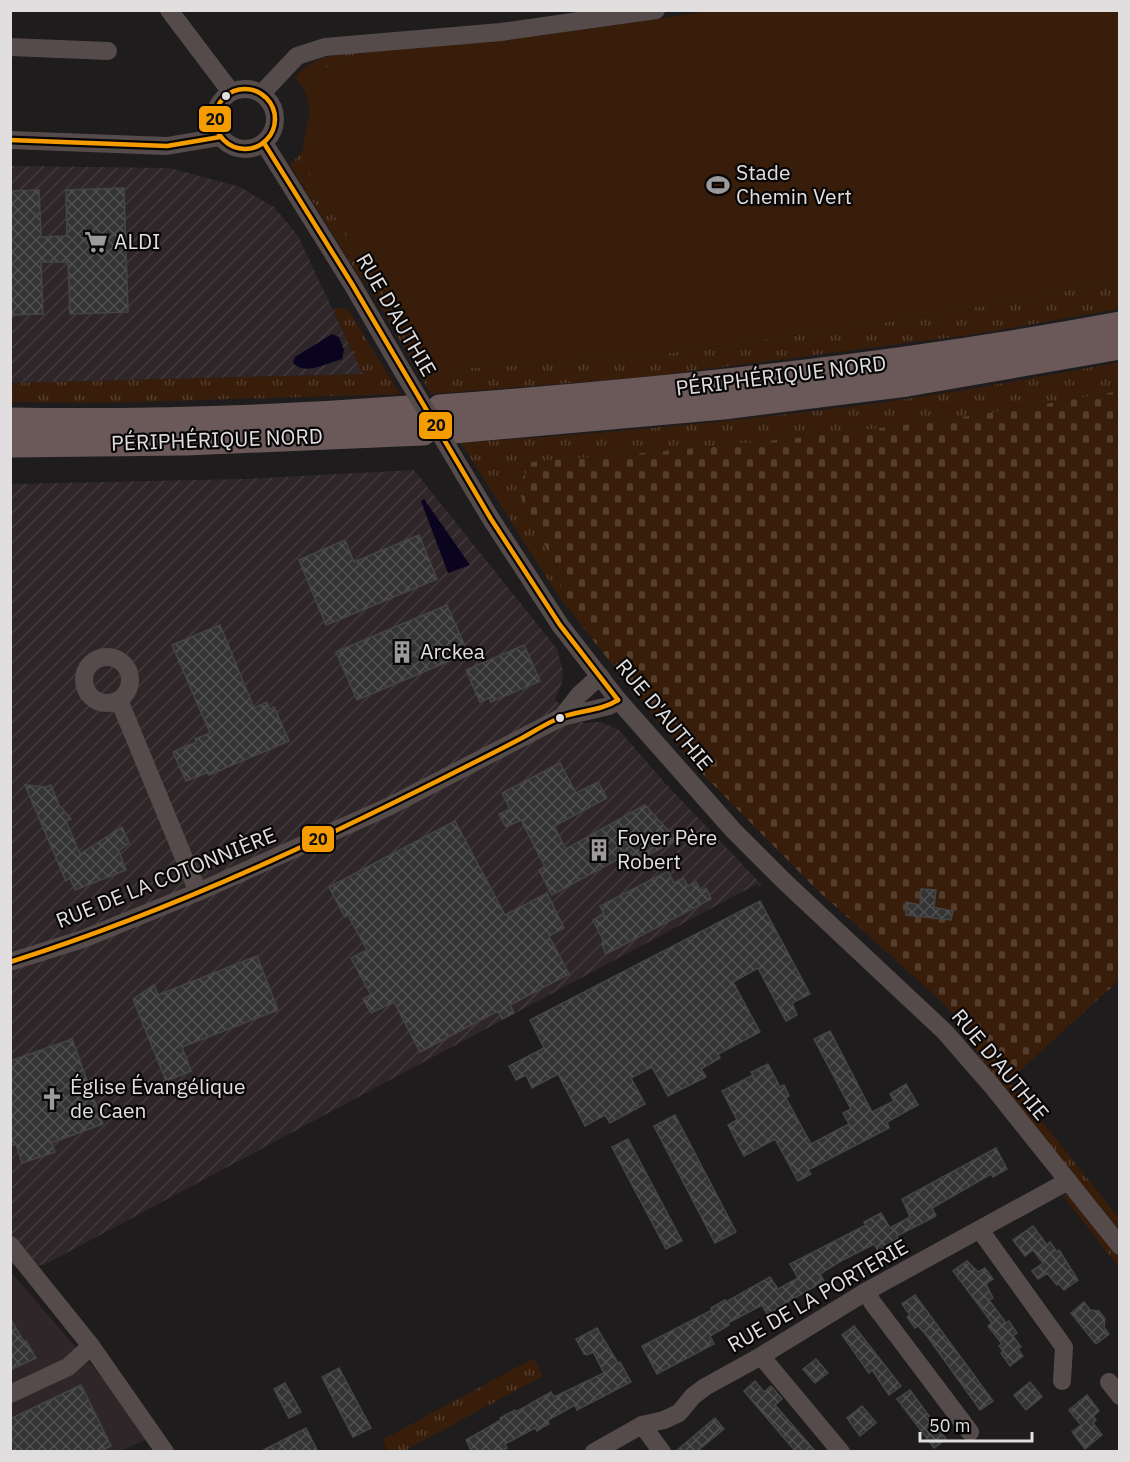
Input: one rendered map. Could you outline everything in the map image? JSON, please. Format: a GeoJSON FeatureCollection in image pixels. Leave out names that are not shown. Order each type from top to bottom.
{"type":"FeatureCollection","features":[{"type":"Feature","properties":{"kind":"highway","name":"PÉRIPHÉRIQUE NORD"},"geometry":{"type":"LineString","coordinates":[[1119,325],[968,352],[858,368],[447,419],[723,406],[907,383],[1119,346]]}},
{"type":"Feature","properties":{"kind":"highway","name":"PÉRIPHÉRIQUE NORD"},"geometry":{"type":"LineString","coordinates":[[10,421],[198,419],[409,409]]}},
{"type":"Feature","properties":{"kind":"highway","name":"PÉRIPHÉRIQUE NORD"},"geometry":{"type":"LineString","coordinates":[[10,444],[186,442],[423,432]]}},
{"type":"Feature","properties":{"kind":"street"},"geometry":{"type":"LineString","coordinates":[[169,10],[231,93]]}},
{"type":"Feature","properties":{"kind":"street"},"geometry":{"type":"LineString","coordinates":[[263,95],[297,56],[325,47],[501,32],[656,10]]}},
{"type":"Feature","properties":{"kind":"street"},"geometry":{"type":"LineString","coordinates":[[10,47],[108,51]]}},
{"type":"Feature","properties":{"kind":"street"},"geometry":{"type":"LineString","coordinates":[[247,89],[263,95],[270,102],[275,119],[274,128],[264,143],[249,150],[241,150],[226,143],[216,130],[215,112],[223,98],[231,93],[247,89]]}},
{"type":"Feature","properties":{"kind":"street"},"geometry":{"type":"LineString","coordinates":[[10,140],[167,146],[220,137]]}},
{"type":"Feature","properties":{"kind":"street","name":"RUE D'AUTHIE"},"geometry":{"type":"LineString","coordinates":[[264,143],[348,278],[491,519],[560,625],[618,700],[734,830],[784,882],[945,1032],[992,1086],[1119,1246]]}},
{"type":"Feature","properties":{"kind":"street","name":"RUE DE LA COTONNIÈRE"},"geometry":{"type":"LineString","coordinates":[[562,717],[579,695],[600,676]]}},
{"type":"Feature","properties":{"kind":"street"},"geometry":{"type":"LineString","coordinates":[[119,700],[198,892]]}},
{"type":"Feature","properties":{"kind":"street","name":"RUE DE LA COTONNIÈRE"},"geometry":{"type":"LineString","coordinates":[[10,962],[83,939],[198,892],[390,806],[562,717],[609,706],[618,700]]}},
{"type":"Feature","properties":{"kind":"street","name":"RUE DE LA PORTERIE"},"geometry":{"type":"LineString","coordinates":[[594,1452],[642,1425],[664,1420],[679,1413],[693,1396],[705,1387],[761,1356],[867,1291],[1068,1181]]}},
{"type":"Feature","properties":{"kind":"street"},"geometry":{"type":"LineString","coordinates":[[980,1230],[1064,1347],[1062,1381]]}},
{"type":"Feature","properties":{"kind":"street"},"geometry":{"type":"LineString","coordinates":[[10,1245],[91,1346],[165,1452]]}},
{"type":"Feature","properties":{"kind":"street"},"geometry":{"type":"LineString","coordinates":[[867,1291],[872,1302],[970,1432]]}},
{"type":"Feature","properties":{"kind":"street"},"geometry":{"type":"LineString","coordinates":[[10,1394],[68,1367],[91,1346]]}},
{"type":"Feature","properties":{"kind":"street"},"geometry":{"type":"LineString","coordinates":[[761,1356],[841,1452]]}},
{"type":"Feature","properties":{"kind":"street"},"geometry":{"type":"LineString","coordinates":[[642,1425],[662,1452]]}},
{"type":"Feature","properties":{"kind":"shaded area"},"geometry":{"type":"Polygon","coordinates":[[[10,166],[170,168],[240,187],[274,207],[298,236],[363,374],[11,383],[10,166]]]}},
{"type":"Feature","properties":{"kind":"shaded area"},"geometry":{"type":"Polygon","coordinates":[[[332,334],[339,337],[344,350],[342,359],[310,369],[298,367],[293,363],[295,357],[332,334]]]}},
{"type":"Feature","properties":{"kind":"shaded area"},"geometry":{"type":"Polygon","coordinates":[[[414,470],[557,649],[563,671],[562,682],[555,700],[583,723],[601,722],[619,730],[664,782],[762,885],[760,887],[757,884],[44,1265],[11,1265],[10,484],[243,479],[414,470]]]}},
{"type":"Feature","properties":{"kind":"shaded area"},"geometry":{"type":"Polygon","coordinates":[[[424,499],[470,565],[448,573],[421,501],[424,499]]]}},
{"type":"Feature","properties":{"kind":"shaded area"},"geometry":{"type":"Polygon","coordinates":[[[10,1271],[105,1381],[148,1439],[121,1451],[11,1451],[10,1271]]]}},
{"type":"Feature","properties":{"kind":"green space","name":"Stade Chemin Vert"},"geometry":{"type":"Polygon","coordinates":[[[710,11],[1119,11],[1119,281],[916,318],[670,353],[434,370],[325,201],[309,172],[303,154],[303,145],[309,107],[302,87],[333,64],[368,52],[536,36],[710,11]]]}},
{"type":"Feature","properties":{"kind":"green space"},"geometry":{"type":"Polygon","coordinates":[[[368,52],[333,64],[302,87],[295,77],[311,63],[320,59],[368,52]]]}},
{"type":"Feature","properties":{"kind":"green space"},"geometry":{"type":"Polygon","coordinates":[[[303,151],[305,163],[329,206],[434,370],[670,353],[916,318],[1119,281],[1119,309],[976,334],[646,377],[431,394],[363,277],[360,278],[290,165],[303,151]]]}},
{"type":"Feature","properties":{"kind":"green space"},"geometry":{"type":"Polygon","coordinates":[[[348,309],[400,394],[103,403],[11,402],[11,383],[363,374],[333,310],[348,309]]]}},
{"type":"Feature","properties":{"kind":"green space"},"geometry":{"type":"Polygon","coordinates":[[[1119,362],[1119,391],[1046,404],[827,434],[680,450],[533,462],[526,513],[563,578],[557,594],[461,443],[676,426],[845,407],[963,390],[1119,362]]]}},
{"type":"Feature","properties":{"kind":"green space"},"geometry":{"type":"Polygon","coordinates":[[[1119,391],[1119,980],[1009,1081],[975,1037],[938,998],[815,888],[696,767],[625,681],[557,594],[563,577],[526,513],[518,486],[532,462],[680,450],[827,434],[974,415],[1119,391]]]}},
{"type":"Feature","properties":{"kind":"green space"},"geometry":{"type":"Polygon","coordinates":[[[975,1037],[1119,1218],[1119,1234],[993,1076],[969,1042],[975,1037]]]}},
{"type":"Feature","properties":{"kind":"green space"},"geometry":{"type":"Polygon","coordinates":[[[1062,1195],[1071,1197],[1119,1257],[1119,1267],[1062,1195]]]}},
{"type":"Feature","properties":{"kind":"green space"},"geometry":{"type":"Polygon","coordinates":[[[534,1358],[543,1376],[406,1451],[388,1451],[382,1440],[534,1358]]]}},
{"type":"Feature","properties":{"kind":"building"},"geometry":{"type":"Polygon","coordinates":[[[124,188],[128,312],[70,314],[68,262],[41,262],[43,314],[10,315],[10,191],[39,190],[41,237],[67,236],[66,190],[124,188]]]}},
{"type":"Feature","properties":{"kind":"building"},"geometry":{"type":"Polygon","coordinates":[[[419,535],[437,579],[326,625],[299,560],[345,540],[354,562],[419,535]]]}},
{"type":"Feature","properties":{"kind":"building","name":"Arckea"},"geometry":{"type":"Polygon","coordinates":[[[447,605],[468,653],[357,700],[336,652],[447,605]]]}},
{"type":"Feature","properties":{"kind":"building"},"geometry":{"type":"Polygon","coordinates":[[[220,625],[254,708],[267,702],[269,709],[274,707],[289,741],[209,775],[208,772],[186,781],[173,752],[210,733],[172,645],[220,625]]]}},
{"type":"Feature","properties":{"kind":"building"},"geometry":{"type":"Polygon","coordinates":[[[524,645],[540,681],[491,702],[489,698],[480,702],[466,670],[524,645]]]}},
{"type":"Feature","properties":{"kind":"building"},"geometry":{"type":"Polygon","coordinates":[[[560,763],[576,793],[598,782],[607,798],[554,826],[566,849],[645,805],[677,840],[636,861],[631,852],[552,895],[539,870],[545,867],[521,820],[506,827],[499,814],[510,809],[502,793],[560,763]]]}},
{"type":"Feature","properties":{"kind":"building"},"geometry":{"type":"Polygon","coordinates":[[[25,785],[46,787],[51,785],[59,805],[71,819],[66,821],[80,854],[122,827],[129,843],[119,851],[126,870],[75,890],[70,878],[66,881],[25,785]]]}},
{"type":"Feature","properties":{"kind":"building"},"geometry":{"type":"Polygon","coordinates":[[[455,821],[505,915],[547,893],[564,928],[549,936],[569,974],[510,1005],[514,1013],[502,1019],[498,1011],[420,1052],[394,1002],[371,1013],[363,999],[371,995],[351,958],[367,950],[348,915],[345,917],[329,887],[455,821]]]}},
{"type":"Feature","properties":{"kind":"building"},"geometry":{"type":"Polygon","coordinates":[[[668,871],[674,883],[683,878],[688,886],[696,882],[701,891],[706,888],[711,899],[606,954],[602,945],[603,940],[593,920],[604,914],[600,906],[668,871]]]}},
{"type":"Feature","properties":{"kind":"building"},"geometry":{"type":"Polygon","coordinates":[[[921,889],[936,890],[934,907],[932,907],[953,911],[951,920],[906,915],[906,902],[920,905],[921,889]]]}},
{"type":"Feature","properties":{"kind":"building"},"geometry":{"type":"Polygon","coordinates":[[[760,901],[810,994],[792,1003],[797,1015],[786,1021],[758,968],[733,982],[760,1032],[718,1054],[720,1058],[701,1069],[706,1077],[668,1096],[652,1067],[631,1078],[645,1104],[610,1123],[605,1115],[585,1126],[558,1074],[532,1088],[526,1075],[516,1080],[509,1066],[544,1048],[530,1020],[760,901]]]}},
{"type":"Feature","properties":{"kind":"building"},"geometry":{"type":"Polygon","coordinates":[[[257,956],[278,1010],[182,1047],[191,1071],[166,1081],[133,999],[154,985],[158,995],[257,956]]]}},
{"type":"Feature","properties":{"kind":"building"},"geometry":{"type":"Polygon","coordinates":[[[830,1031],[872,1112],[894,1101],[890,1094],[906,1084],[918,1105],[887,1122],[889,1128],[808,1170],[811,1174],[798,1181],[775,1139],[744,1156],[728,1125],[737,1120],[722,1091],[753,1075],[751,1072],[768,1064],[780,1087],[784,1085],[789,1096],[786,1098],[811,1144],[849,1124],[843,1113],[851,1109],[814,1039],[830,1031]]]}},
{"type":"Feature","properties":{"kind":"building","name":"Église Évangélique de Caen"},"geometry":{"type":"Polygon","coordinates":[[[72,1039],[103,1124],[51,1143],[55,1152],[22,1163],[16,1144],[10,1146],[10,1061],[72,1039]]]}},
{"type":"Feature","properties":{"kind":"building"},"geometry":{"type":"Polygon","coordinates":[[[675,1115],[736,1232],[715,1243],[654,1126],[675,1115]]]}},
{"type":"Feature","properties":{"kind":"building"},"geometry":{"type":"Polygon","coordinates":[[[628,1139],[682,1241],[666,1249],[612,1147],[628,1139]]]}},
{"type":"Feature","properties":{"kind":"building"},"geometry":{"type":"Polygon","coordinates":[[[996,1148],[1007,1169],[993,1177],[991,1174],[932,1208],[936,1216],[897,1236],[899,1240],[878,1251],[874,1244],[839,1262],[820,1274],[824,1281],[767,1314],[762,1305],[728,1323],[729,1325],[710,1336],[714,1344],[657,1374],[642,1346],[770,1277],[778,1289],[798,1278],[790,1264],[866,1225],[864,1222],[881,1213],[890,1228],[910,1217],[902,1199],[996,1148]]]}},
{"type":"Feature","properties":{"kind":"building"},"geometry":{"type":"Polygon","coordinates":[[[1033,1226],[1047,1245],[1050,1242],[1057,1252],[1059,1250],[1078,1280],[1064,1290],[1047,1273],[1038,1279],[1032,1271],[1043,1263],[1033,1250],[1025,1256],[1013,1240],[1033,1226]]]}},
{"type":"Feature","properties":{"kind":"building"},"geometry":{"type":"Polygon","coordinates":[[[967,1261],[978,1272],[985,1268],[993,1279],[986,1284],[993,1298],[989,1300],[1006,1323],[1009,1321],[1017,1333],[1013,1336],[1021,1347],[1018,1349],[1023,1356],[1010,1366],[1001,1353],[1003,1351],[999,1346],[1002,1344],[988,1326],[992,1323],[953,1271],[967,1261]]]}},
{"type":"Feature","properties":{"kind":"building"},"geometry":{"type":"Polygon","coordinates":[[[915,1295],[993,1401],[980,1410],[927,1336],[918,1326],[915,1328],[907,1317],[910,1315],[902,1304],[915,1295]]]}},
{"type":"Feature","properties":{"kind":"building"},"geometry":{"type":"Polygon","coordinates":[[[1084,1302],[1090,1310],[1099,1311],[1105,1319],[1104,1327],[1109,1334],[1096,1344],[1071,1313],[1084,1302]]]}},
{"type":"Feature","properties":{"kind":"building"},"geometry":{"type":"Polygon","coordinates":[[[10,1318],[36,1358],[10,1370],[10,1318]]]}},
{"type":"Feature","properties":{"kind":"building"},"geometry":{"type":"Polygon","coordinates":[[[854,1326],[901,1386],[889,1395],[872,1370],[869,1373],[842,1335],[854,1326]]]}},
{"type":"Feature","properties":{"kind":"building"},"geometry":{"type":"Polygon","coordinates":[[[597,1328],[631,1382],[577,1410],[575,1405],[548,1420],[549,1424],[537,1431],[535,1428],[505,1444],[507,1448],[500,1452],[472,1452],[466,1440],[501,1420],[500,1418],[515,1410],[516,1412],[551,1392],[554,1397],[604,1373],[593,1352],[584,1354],[576,1339],[597,1328]]]}},
{"type":"Feature","properties":{"kind":"building"},"geometry":{"type":"Polygon","coordinates":[[[816,1359],[828,1373],[815,1383],[803,1369],[816,1359]]]}},
{"type":"Feature","properties":{"kind":"building"},"geometry":{"type":"Polygon","coordinates":[[[339,1368],[371,1428],[353,1437],[322,1377],[339,1368]]]}},
{"type":"Feature","properties":{"kind":"building"},"geometry":{"type":"Polygon","coordinates":[[[755,1381],[764,1392],[771,1386],[782,1399],[775,1405],[816,1452],[796,1452],[744,1391],[755,1381]]]}},
{"type":"Feature","properties":{"kind":"building"},"geometry":{"type":"Polygon","coordinates":[[[1030,1382],[1042,1397],[1026,1410],[1014,1395],[1030,1382]]]}},
{"type":"Feature","properties":{"kind":"building"},"geometry":{"type":"Polygon","coordinates":[[[285,1383],[301,1412],[289,1418],[274,1389],[285,1383]]]}},
{"type":"Feature","properties":{"kind":"building"},"geometry":{"type":"Polygon","coordinates":[[[81,1385],[111,1446],[99,1452],[10,1452],[10,1419],[81,1385]]]}},
{"type":"Feature","properties":{"kind":"building"},"geometry":{"type":"Polygon","coordinates":[[[910,1390],[946,1439],[934,1448],[897,1399],[910,1390]]]}},
{"type":"Feature","properties":{"kind":"building"},"geometry":{"type":"Polygon","coordinates":[[[1087,1395],[1099,1411],[1093,1416],[1096,1420],[1093,1423],[1102,1435],[1085,1449],[1072,1432],[1081,1425],[1069,1410],[1087,1395]]]}},
{"type":"Feature","properties":{"kind":"building"},"geometry":{"type":"Polygon","coordinates":[[[862,1406],[876,1423],[860,1436],[847,1418],[862,1406]]]}},
{"type":"Feature","properties":{"kind":"building"},"geometry":{"type":"Polygon","coordinates":[[[715,1418],[724,1429],[696,1452],[675,1452],[715,1418]]]}},
{"type":"Feature","properties":{"kind":"building"},"geometry":{"type":"Polygon","coordinates":[[[306,1428],[318,1452],[260,1452],[306,1428]]]}},
{"type":"Feature","properties":{"kind":"transit line","name":"20"},"geometry":{"type":"LineString","coordinates":[[239,89],[251,89],[262,94],[270,102],[275,119],[273,131],[262,144],[251,149],[239,149],[228,144],[220,136],[215,125],[215,113],[220,102],[228,94],[239,89]]}},
{"type":"Feature","properties":{"kind":"transit line","name":"20"},"geometry":{"type":"LineString","coordinates":[[10,140],[167,146],[220,137]]}},
{"type":"Feature","properties":{"kind":"transit line","name":"20"},"geometry":{"type":"LineString","coordinates":[[264,143],[352,284],[491,519],[560,625],[618,700]]}},
{"type":"Feature","properties":{"kind":"transit line","name":"20"},"geometry":{"type":"LineString","coordinates":[[10,962],[76,940],[207,889],[397,801],[557,719],[605,706],[618,700]]}},
{"type":"Feature","properties":{"kind":"place","name":"Stade Chemin Vert"},"geometry":{"type":"Point","coordinates":[718,185]}},
{"type":"Feature","properties":{"kind":"place","name":"ALDI"},"geometry":{"type":"Point","coordinates":[96,242]}},
{"type":"Feature","properties":{"kind":"place","name":"Arckea"},"geometry":{"type":"Point","coordinates":[402,652]}},
{"type":"Feature","properties":{"kind":"place","name":"Foyer Père Robert"},"geometry":{"type":"Point","coordinates":[599,850]}},
{"type":"Feature","properties":{"kind":"place","name":"Église Évangélique de Caen"},"geometry":{"type":"Point","coordinates":[52,1099]}}]}
